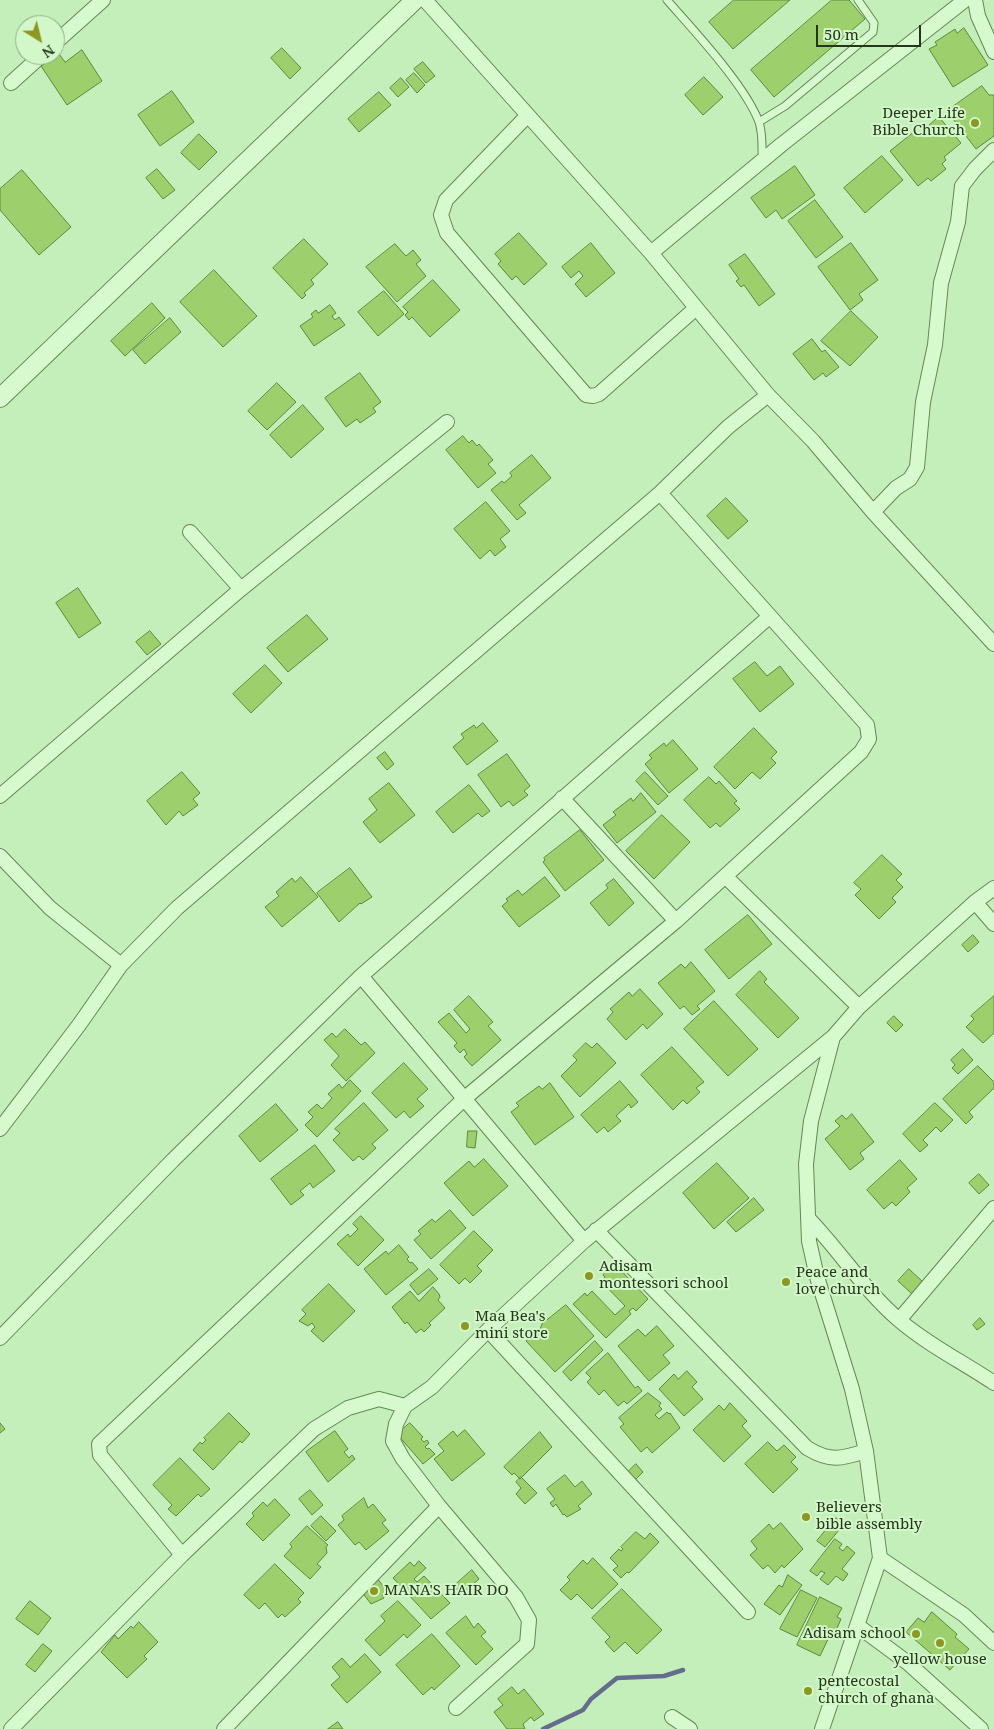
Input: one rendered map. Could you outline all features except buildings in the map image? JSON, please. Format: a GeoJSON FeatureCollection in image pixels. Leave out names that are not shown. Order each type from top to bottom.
{"type":"FeatureCollection","features":[{"type":"Feature","properties":{"kind":"street"},"geometry":{"type":"LineString","coordinates":[[65,35],[103,0]]}},
{"type":"Feature","properties":{"kind":"street"},"geometry":{"type":"LineString","coordinates":[[0,398],[416,0]]}},
{"type":"Feature","properties":{"kind":"street"},"geometry":{"type":"LineString","coordinates":[[425,0],[651,253],[768,395],[813,440],[873,512],[994,644]]}},
{"type":"Feature","properties":{"kind":"street"},"geometry":{"type":"LineString","coordinates":[[651,253],[762,160],[965,0]]}},
{"type":"Feature","properties":{"kind":"street"},"geometry":{"type":"LineString","coordinates":[[975,0],[978,16],[994,52]]}},
{"type":"Feature","properties":{"kind":"street"},"geometry":{"type":"LineString","coordinates":[[11,83],[31,65]]}},
{"type":"Feature","properties":{"kind":"street"},"geometry":{"type":"LineString","coordinates":[[527,116],[446,200],[442,215],[447,233],[586,395],[593,396],[599,394],[696,308]]}},
{"type":"Feature","properties":{"kind":"street"},"geometry":{"type":"LineString","coordinates":[[873,512],[896,488],[910,480],[917,468],[923,402],[935,345],[941,283],[958,222],[962,186],[975,169],[994,150]]}},
{"type":"Feature","properties":{"kind":"street"},"geometry":{"type":"LineString","coordinates":[[0,1129],[79,1026],[121,965],[177,908],[660,493],[728,427],[768,395]]}},
{"type":"Feature","properties":{"kind":"street"},"geometry":{"type":"LineString","coordinates":[[0,796],[241,589],[447,422]]}},
{"type":"Feature","properties":{"kind":"street"},"geometry":{"type":"LineString","coordinates":[[182,1555],[100,1455],[99,1444],[466,1098],[726,877],[861,752],[868,739],[867,725],[660,493]]}},
{"type":"Feature","properties":{"kind":"street"},"geometry":{"type":"LineString","coordinates":[[190,532],[241,589]]}},
{"type":"Feature","properties":{"kind":"street"},"geometry":{"type":"LineString","coordinates":[[0,1338],[173,1160],[361,976],[769,617]]}},
{"type":"Feature","properties":{"kind":"street"},"geometry":{"type":"LineString","coordinates":[[562,798],[676,921]]}},
{"type":"Feature","properties":{"kind":"street"},"geometry":{"type":"LineString","coordinates":[[0,856],[50,908],[121,965]]}},
{"type":"Feature","properties":{"kind":"street"},"geometry":{"type":"LineString","coordinates":[[726,877],[859,1007]]}},
{"type":"Feature","properties":{"kind":"street"},"geometry":{"type":"LineString","coordinates":[[456,1708],[526,1644],[529,1620],[516,1597],[439,1506],[393,1441],[396,1424],[405,1406],[432,1388],[488,1330],[596,1230],[833,1037],[859,1007],[975,902],[994,888]]}},
{"type":"Feature","properties":{"kind":"street"},"geometry":{"type":"LineString","coordinates":[[975,902],[994,924]]}},
{"type":"Feature","properties":{"kind":"street"},"geometry":{"type":"LineString","coordinates":[[361,976],[466,1098],[584,1241]]}},
{"type":"Feature","properties":{"kind":"street"},"geometry":{"type":"LineString","coordinates":[[822,1729],[880,1558],[866,1451],[852,1389],[817,1277],[809,1241],[806,1164],[811,1121],[833,1037]]}},
{"type":"Feature","properties":{"kind":"street"},"geometry":{"type":"LineString","coordinates":[[899,1320],[994,1208]]}},
{"type":"Feature","properties":{"kind":"street"},"geometry":{"type":"LineString","coordinates":[[808,1218],[828,1238],[866,1288],[899,1320],[937,1348],[994,1383]]}},
{"type":"Feature","properties":{"kind":"street"},"geometry":{"type":"LineString","coordinates":[[596,1230],[807,1448],[823,1458],[843,1458],[866,1451]]}},
{"type":"Feature","properties":{"kind":"street"},"geometry":{"type":"LineString","coordinates":[[488,1330],[748,1612]]}},
{"type":"Feature","properties":{"kind":"street"},"geometry":{"type":"LineString","coordinates":[[11,1729],[182,1555],[314,1429],[348,1408],[379,1399],[405,1406]]}},
{"type":"Feature","properties":{"kind":"street"},"geometry":{"type":"LineString","coordinates":[[224,1729],[439,1506]]}},
{"type":"Feature","properties":{"kind":"street"},"geometry":{"type":"LineString","coordinates":[[880,1558],[964,1615],[994,1643]]}},
{"type":"Feature","properties":{"kind":"street"},"geometry":{"type":"LineString","coordinates":[[858,1626],[908,1663],[981,1729]]}},
{"type":"Feature","properties":{"kind":"street"},"geometry":{"type":"LineString","coordinates":[[672,1717],[690,1729]]}},
{"type":"Feature","properties":{"kind":"lane"},"geometry":{"type":"LineString","coordinates":[[667,0],[727,72],[759,122],[762,160]]}},
{"type":"Feature","properties":{"kind":"lane"},"geometry":{"type":"LineString","coordinates":[[759,122],[785,106],[873,32],[874,23],[858,0]]}},
{"type":"Feature","properties":{"kind":"waterway"},"geometry":{"type":"LineString","coordinates":[[543,1729],[583,1710],[591,1699],[617,1678],[664,1676],[683,1670]]}},
{"type":"Feature","properties":{"kind":"place","name":"Deeper Life Bible Church"},"geometry":{"type":"Point","coordinates":[975,123]}},
{"type":"Feature","properties":{"kind":"place","name":"Adisam montessori school"},"geometry":{"type":"Point","coordinates":[589,1276]}},
{"type":"Feature","properties":{"kind":"place","name":"Peace and love church"},"geometry":{"type":"Point","coordinates":[786,1282]}},
{"type":"Feature","properties":{"kind":"place","name":"Maa Bea's mini store"},"geometry":{"type":"Point","coordinates":[465,1326]}},
{"type":"Feature","properties":{"kind":"place","name":"Believers bible assembly"},"geometry":{"type":"Point","coordinates":[806,1517]}},
{"type":"Feature","properties":{"kind":"place","name":"MANA'S HAIR DO"},"geometry":{"type":"Point","coordinates":[374,1591]}},
{"type":"Feature","properties":{"kind":"place","name":"Adisam school"},"geometry":{"type":"Point","coordinates":[916,1634]}},
{"type":"Feature","properties":{"kind":"place","name":"yellow house"},"geometry":{"type":"Point","coordinates":[940,1643]}},
{"type":"Feature","properties":{"kind":"place","name":"pentecostal church of ghana"},"geometry":{"type":"Point","coordinates":[808,1691]}}]}
